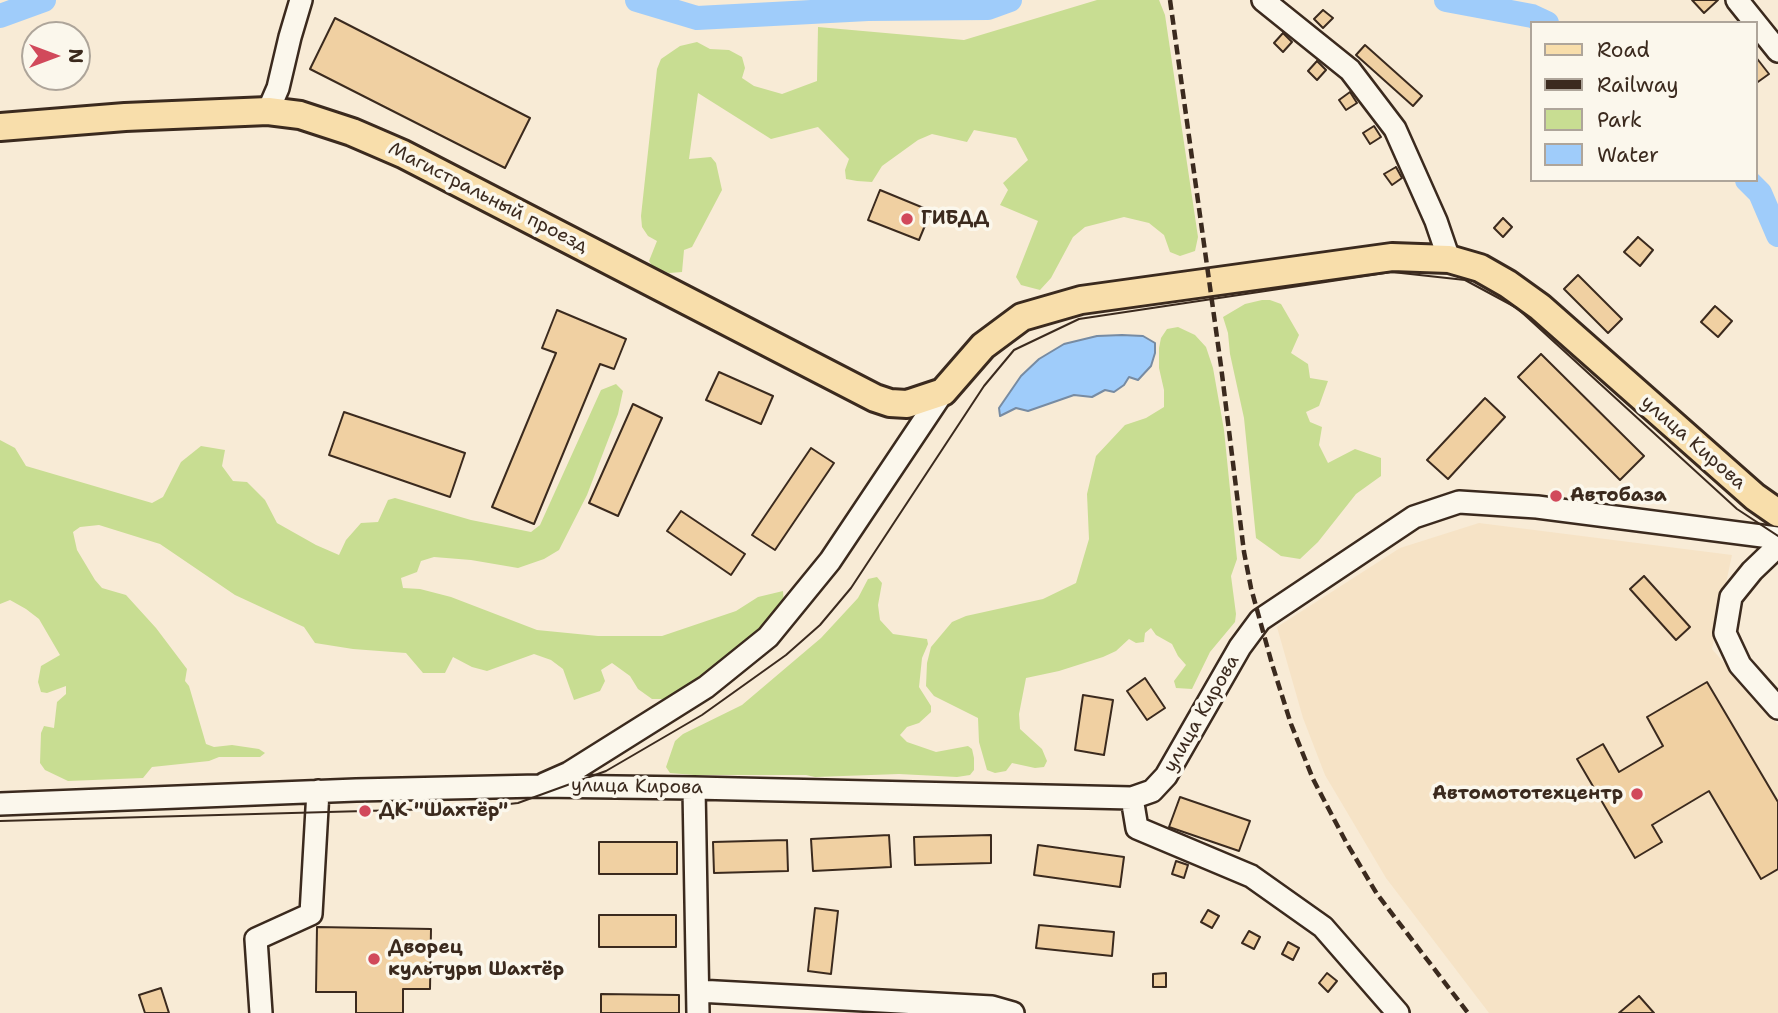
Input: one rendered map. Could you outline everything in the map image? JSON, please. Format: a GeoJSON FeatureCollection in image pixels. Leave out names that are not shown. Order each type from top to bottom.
{"type":"FeatureCollection","features":[{"type":"Feature","properties":{"kind":"main road","name":"Магистральный проезд"},"geometry":{"type":"LineString","coordinates":[[0,127],[125,117],[268,111],[300,115],[352,132],[403,154],[890,403]]}},
{"type":"Feature","properties":{"kind":"main road","name":"улица Кирова"},"geometry":{"type":"LineString","coordinates":[[943,392],[983,346],[1022,317],[1081,300],[1392,257],[1449,259],[1480,268],[1540,307],[1755,497],[1778,513]]}},
{"type":"Feature","properties":{"kind":"main road"},"geometry":{"type":"LineString","coordinates":[[890,403],[907,404],[943,392]]}},
{"type":"Feature","properties":{"kind":"street"},"geometry":{"type":"LineString","coordinates":[[268,111],[278,88],[289,37],[301,0]]}},
{"type":"Feature","properties":{"kind":"street"},"geometry":{"type":"LineString","coordinates":[[1263,0],[1350,70],[1395,129],[1436,220],[1449,259]]}},
{"type":"Feature","properties":{"kind":"street"},"geometry":{"type":"LineString","coordinates":[[1737,0],[1754,21]]}},
{"type":"Feature","properties":{"kind":"street"},"geometry":{"type":"LineString","coordinates":[[1757,25],[1778,51]]}},
{"type":"Feature","properties":{"kind":"street","name":"улица Кирова"},"geometry":{"type":"LineString","coordinates":[[539,786],[569,773],[706,687],[768,637],[830,561],[943,392]]}},
{"type":"Feature","properties":{"kind":"street"},"geometry":{"type":"LineString","coordinates":[[890,403],[907,419],[911,439]]}},
{"type":"Feature","properties":{"kind":"street","name":"улица Кирова"},"geometry":{"type":"LineString","coordinates":[[0,804],[318,791],[539,786],[1132,798],[1152,791],[1166,776],[1240,647],[1260,620],[1414,517],[1458,502],[1537,507],[1778,538]]}},
{"type":"Feature","properties":{"kind":"street"},"geometry":{"type":"LineString","coordinates":[[1778,546],[1752,571],[1731,597],[1725,633],[1740,666],[1778,708]]}},
{"type":"Feature","properties":{"kind":"street"},"geometry":{"type":"LineString","coordinates":[[694,788],[698,1013]]}},
{"type":"Feature","properties":{"kind":"street"},"geometry":{"type":"LineString","coordinates":[[261,1013],[256,939],[311,914],[318,791]]}},
{"type":"Feature","properties":{"kind":"street"},"geometry":{"type":"LineString","coordinates":[[1132,798],[1137,828],[1251,876],[1324,927],[1398,1013]]}},
{"type":"Feature","properties":{"kind":"street"},"geometry":{"type":"LineString","coordinates":[[698,991],[1013,1013]]}},
{"type":"Feature","properties":{"kind":"shaded area"},"geometry":{"type":"Polygon","coordinates":[[[1479,523],[1732,555],[1712,649],[1778,725],[1778,1013],[1489,1013],[1386,878],[1325,775],[1303,718],[1277,627],[1400,548],[1479,523]]]}},
{"type":"Feature","properties":{"kind":"green space"},"geometry":{"type":"Polygon","coordinates":[[[1097,0],[1159,0],[1165,15],[1198,237],[1195,251],[1180,256],[1170,252],[1164,235],[1149,223],[1124,217],[1085,227],[1073,237],[1051,278],[1040,290],[1021,285],[1016,277],[1038,221],[1000,205],[1008,190],[1003,183],[1028,160],[1016,138],[974,130],[967,142],[932,134],[918,140],[882,166],[872,182],[857,181],[846,179],[845,170],[849,159],[818,127],[771,139],[698,93],[689,159],[711,157],[716,163],[722,190],[692,247],[684,250],[682,272],[669,273],[653,267],[649,261],[657,241],[648,236],[642,227],[641,216],[657,69],[661,59],[680,46],[697,42],[710,49],[729,50],[742,57],[745,68],[742,78],[754,86],[782,94],[817,81],[818,27],[964,40],[1097,0]]]}},
{"type":"Feature","properties":{"kind":"green space"},"geometry":{"type":"Polygon","coordinates":[[[1262,300],[1281,304],[1299,335],[1291,353],[1308,364],[1310,378],[1328,381],[1319,406],[1306,412],[1310,422],[1322,427],[1319,445],[1328,463],[1355,449],[1381,458],[1381,476],[1356,494],[1318,542],[1300,559],[1281,556],[1256,538],[1244,418],[1223,317],[1245,304],[1262,300]]]}},
{"type":"Feature","properties":{"kind":"green space"},"geometry":{"type":"Polygon","coordinates":[[[1178,327],[1195,335],[1206,347],[1213,368],[1224,430],[1237,559],[1231,576],[1235,622],[1210,652],[1192,689],[1176,688],[1174,681],[1186,665],[1172,644],[1156,635],[1151,628],[1145,633],[1144,642],[1136,643],[1129,639],[1116,651],[1103,657],[1026,678],[1019,714],[1020,729],[1042,749],[1047,761],[1044,767],[1035,768],[1012,763],[1006,771],[995,773],[987,770],[979,742],[978,718],[934,696],[926,686],[931,647],[952,622],[966,616],[1043,599],[1076,583],[1089,539],[1087,494],[1096,456],[1125,425],[1146,418],[1164,407],[1159,348],[1167,329],[1178,327]]]}},
{"type":"Feature","properties":{"kind":"green space"},"geometry":{"type":"Polygon","coordinates":[[[616,384],[623,391],[618,414],[587,495],[559,550],[544,559],[518,568],[434,557],[421,561],[417,572],[401,578],[403,588],[420,589],[451,597],[537,630],[598,636],[662,636],[736,611],[758,597],[783,591],[784,604],[763,629],[698,684],[667,699],[652,699],[638,689],[630,676],[612,663],[601,670],[605,681],[600,691],[574,700],[563,669],[551,660],[534,654],[487,671],[453,657],[445,673],[423,673],[406,653],[315,643],[304,627],[235,595],[160,544],[99,525],[80,527],[73,532],[77,550],[95,580],[102,588],[126,595],[156,628],[187,669],[185,681],[189,686],[206,744],[214,747],[232,745],[259,749],[265,753],[260,757],[219,757],[209,761],[152,767],[143,778],[68,781],[45,770],[40,763],[41,733],[44,726],[54,728],[57,702],[66,694],[66,686],[47,693],[41,692],[38,682],[41,666],[60,655],[39,619],[10,600],[0,604],[0,440],[15,448],[26,466],[152,503],[163,497],[181,462],[201,446],[225,450],[222,466],[233,481],[247,482],[265,500],[277,523],[339,555],[346,540],[361,523],[378,522],[388,500],[395,498],[471,520],[531,532],[540,525],[601,390],[616,384]]]}},
{"type":"Feature","properties":{"kind":"green space"},"geometry":{"type":"Polygon","coordinates":[[[877,577],[882,583],[878,605],[880,620],[893,634],[927,639],[928,644],[922,658],[919,687],[931,706],[931,712],[919,723],[907,727],[900,735],[907,742],[936,752],[968,746],[972,749],[974,758],[974,770],[970,775],[815,777],[670,773],[666,767],[675,741],[683,734],[742,705],[821,638],[858,598],[868,579],[877,577]]]}},
{"type":"Feature","properties":{"kind":"water"},"geometry":{"type":"Polygon","coordinates":[[[1097,336],[1143,336],[1155,343],[1151,366],[1138,380],[1129,377],[1124,385],[1114,392],[1105,390],[1092,397],[1074,395],[1028,411],[1016,408],[1000,416],[999,408],[1021,376],[1039,359],[1064,344],[1097,336]]]}},
{"type":"Feature","properties":{"kind":"building"},"geometry":{"type":"Polygon","coordinates":[[[1692,0],[1718,0],[1704,13],[1692,0]]]}},
{"type":"Feature","properties":{"kind":"building"},"geometry":{"type":"Polygon","coordinates":[[[1323,10],[1333,18],[1323,28],[1314,19],[1323,10]]]}},
{"type":"Feature","properties":{"kind":"building"},"geometry":{"type":"Polygon","coordinates":[[[335,18],[530,118],[505,168],[310,69],[335,18]]]}},
{"type":"Feature","properties":{"kind":"building"},"geometry":{"type":"Polygon","coordinates":[[[1283,33],[1292,42],[1283,52],[1274,43],[1283,33]]]}},
{"type":"Feature","properties":{"kind":"building"},"geometry":{"type":"Polygon","coordinates":[[[1365,45],[1422,96],[1413,106],[1356,55],[1365,45]]]}},
{"type":"Feature","properties":{"kind":"building"},"geometry":{"type":"Polygon","coordinates":[[[1757,59],[1769,74],[1757,83],[1757,59]]]}},
{"type":"Feature","properties":{"kind":"building"},"geometry":{"type":"Polygon","coordinates":[[[1317,61],[1326,70],[1317,80],[1308,71],[1317,61]]]}},
{"type":"Feature","properties":{"kind":"building"},"geometry":{"type":"Polygon","coordinates":[[[1350,92],[1357,103],[1346,110],[1339,100],[1350,92]]]}},
{"type":"Feature","properties":{"kind":"building"},"geometry":{"type":"Polygon","coordinates":[[[1374,126],[1381,137],[1370,144],[1363,133],[1374,126]]]}},
{"type":"Feature","properties":{"kind":"building"},"geometry":{"type":"Polygon","coordinates":[[[1396,167],[1402,178],[1392,185],[1384,174],[1396,167]]]}},
{"type":"Feature","properties":{"kind":"building"},"geometry":{"type":"Polygon","coordinates":[[[880,190],[931,211],[919,240],[868,220],[880,190]]]}},
{"type":"Feature","properties":{"kind":"building"},"geometry":{"type":"Polygon","coordinates":[[[1503,218],[1512,227],[1503,237],[1494,228],[1503,218]]]}},
{"type":"Feature","properties":{"kind":"building"},"geometry":{"type":"Polygon","coordinates":[[[1638,237],[1653,250],[1640,266],[1624,252],[1638,237]]]}},
{"type":"Feature","properties":{"kind":"building"},"geometry":{"type":"Polygon","coordinates":[[[1578,275],[1622,319],[1608,333],[1564,289],[1578,275]]]}},
{"type":"Feature","properties":{"kind":"building"},"geometry":{"type":"Polygon","coordinates":[[[1715,306],[1732,321],[1718,337],[1701,322],[1715,306]]]}},
{"type":"Feature","properties":{"kind":"building"},"geometry":{"type":"Polygon","coordinates":[[[557,310],[626,339],[614,369],[600,364],[534,524],[492,507],[556,353],[542,348],[557,310]]]}},
{"type":"Feature","properties":{"kind":"building"},"geometry":{"type":"Polygon","coordinates":[[[1541,354],[1644,456],[1620,480],[1518,377],[1541,354]]]}},
{"type":"Feature","properties":{"kind":"building"},"geometry":{"type":"Polygon","coordinates":[[[719,372],[773,396],[761,424],[706,400],[719,372]]]}},
{"type":"Feature","properties":{"kind":"building"},"geometry":{"type":"Polygon","coordinates":[[[1485,398],[1505,417],[1448,479],[1427,460],[1485,398]]]}},
{"type":"Feature","properties":{"kind":"building"},"geometry":{"type":"Polygon","coordinates":[[[633,404],[662,418],[618,516],[589,503],[633,404]]]}},
{"type":"Feature","properties":{"kind":"building"},"geometry":{"type":"Polygon","coordinates":[[[344,412],[465,453],[450,497],[329,455],[344,412]]]}},
{"type":"Feature","properties":{"kind":"building"},"geometry":{"type":"Polygon","coordinates":[[[811,448],[834,463],[775,550],[752,535],[811,448]]]}},
{"type":"Feature","properties":{"kind":"building"},"geometry":{"type":"Polygon","coordinates":[[[681,511],[745,554],[731,575],[667,531],[681,511]]]}},
{"type":"Feature","properties":{"kind":"building"},"geometry":{"type":"Polygon","coordinates":[[[1644,576],[1690,627],[1676,640],[1630,589],[1644,576]]]}},
{"type":"Feature","properties":{"kind":"building"},"geometry":{"type":"Polygon","coordinates":[[[1145,678],[1165,708],[1147,720],[1127,691],[1145,678]]]}},
{"type":"Feature","properties":{"kind":"building"},"geometry":{"type":"Polygon","coordinates":[[[1707,682],[1778,802],[1778,869],[1761,879],[1709,791],[1652,825],[1662,842],[1635,858],[1577,759],[1603,744],[1619,772],[1663,746],[1647,717],[1707,682]]]}},
{"type":"Feature","properties":{"kind":"building"},"geometry":{"type":"Polygon","coordinates":[[[1083,695],[1113,700],[1104,755],[1075,750],[1083,695]]]}},
{"type":"Feature","properties":{"kind":"building"},"geometry":{"type":"Polygon","coordinates":[[[1180,797],[1250,821],[1239,851],[1169,827],[1180,797]]]}},
{"type":"Feature","properties":{"kind":"building"},"geometry":{"type":"Polygon","coordinates":[[[889,835],[891,867],[813,871],[811,839],[889,835]]]}},
{"type":"Feature","properties":{"kind":"building"},"geometry":{"type":"Polygon","coordinates":[[[991,835],[991,863],[915,865],[914,837],[991,835]]]}},
{"type":"Feature","properties":{"kind":"building"},"geometry":{"type":"Polygon","coordinates":[[[787,840],[788,871],[714,873],[713,842],[787,840]]]}},
{"type":"Feature","properties":{"kind":"building"},"geometry":{"type":"Polygon","coordinates":[[[599,842],[677,842],[677,874],[599,874],[599,842]]]}},
{"type":"Feature","properties":{"kind":"building"},"geometry":{"type":"Polygon","coordinates":[[[1038,845],[1124,857],[1120,887],[1034,875],[1038,845]]]}},
{"type":"Feature","properties":{"kind":"building"},"geometry":{"type":"Polygon","coordinates":[[[1176,861],[1188,865],[1184,878],[1172,874],[1176,861]]]}},
{"type":"Feature","properties":{"kind":"building"},"geometry":{"type":"Polygon","coordinates":[[[815,908],[838,911],[831,974],[808,971],[815,908]]]}},
{"type":"Feature","properties":{"kind":"building"},"geometry":{"type":"Polygon","coordinates":[[[1208,910],[1219,916],[1212,928],[1201,922],[1208,910]]]}},
{"type":"Feature","properties":{"kind":"building"},"geometry":{"type":"Polygon","coordinates":[[[599,915],[676,915],[676,947],[599,947],[599,915]]]}},
{"type":"Feature","properties":{"kind":"building"},"geometry":{"type":"Polygon","coordinates":[[[1039,925],[1114,932],[1112,956],[1036,948],[1039,925]]]}},
{"type":"Feature","properties":{"kind":"building","name":"Дворец культуры Шахтёр"},"geometry":{"type":"Polygon","coordinates":[[[317,927],[431,929],[430,989],[403,989],[403,1013],[356,1013],[356,992],[316,992],[317,927]]]}},
{"type":"Feature","properties":{"kind":"building"},"geometry":{"type":"Polygon","coordinates":[[[1249,931],[1260,937],[1254,949],[1242,943],[1249,931]]]}},
{"type":"Feature","properties":{"kind":"building"},"geometry":{"type":"Polygon","coordinates":[[[1288,942],[1299,948],[1293,960],[1282,954],[1288,942]]]}},
{"type":"Feature","properties":{"kind":"building"},"geometry":{"type":"Polygon","coordinates":[[[1166,973],[1166,987],[1153,987],[1153,974],[1166,973]]]}},
{"type":"Feature","properties":{"kind":"building"},"geometry":{"type":"Polygon","coordinates":[[[1327,973],[1337,981],[1328,992],[1319,983],[1327,973]]]}},
{"type":"Feature","properties":{"kind":"building"},"geometry":{"type":"Polygon","coordinates":[[[161,988],[169,1013],[145,1013],[139,995],[161,988]]]}},
{"type":"Feature","properties":{"kind":"building"},"geometry":{"type":"Polygon","coordinates":[[[601,994],[679,995],[679,1013],[601,1013],[601,994]]]}},
{"type":"Feature","properties":{"kind":"building"},"geometry":{"type":"Polygon","coordinates":[[[1639,996],[1654,1013],[1619,1013],[1639,996]]]}},
{"type":"Feature","properties":{"kind":"waterway"},"geometry":{"type":"LineString","coordinates":[[0,16],[44,0]]}},
{"type":"Feature","properties":{"kind":"waterway"},"geometry":{"type":"LineString","coordinates":[[637,0],[697,18],[868,9],[988,8],[1010,0]]}},
{"type":"Feature","properties":{"kind":"waterway"},"geometry":{"type":"LineString","coordinates":[[1446,0],[1532,16],[1543,21]]}},
{"type":"Feature","properties":{"kind":"waterway"},"geometry":{"type":"LineString","coordinates":[[1749,182],[1760,193],[1778,235]]}},
{"type":"Feature","properties":{"kind":"tram line"},"geometry":{"type":"LineString","coordinates":[[0,821],[474,808],[518,803],[606,771],[702,715],[786,655],[820,625],[851,588],[984,386],[1014,350],[1079,319],[1392,272],[1465,280],[1517,308],[1737,509],[1778,536]]}},
{"type":"Feature","properties":{"kind":"railway"},"geometry":{"type":"LineString","coordinates":[[1170,0],[1244,552],[1272,664],[1291,724],[1313,779],[1346,842],[1377,894],[1468,1013]]}},
{"type":"Feature","properties":{"kind":"place","name":"ГИБДД"},"geometry":{"type":"Point","coordinates":[907,219]}},
{"type":"Feature","properties":{"kind":"place","name":"Автобаза"},"geometry":{"type":"Point","coordinates":[1556,496]}},
{"type":"Feature","properties":{"kind":"place","name":"Автомототехцентр"},"geometry":{"type":"Point","coordinates":[1637,794]}},
{"type":"Feature","properties":{"kind":"place","name":"ДК \"Шахтёр\""},"geometry":{"type":"Point","coordinates":[365,811]}},
{"type":"Feature","properties":{"kind":"place","name":"Дворец культуры Шахтёр"},"geometry":{"type":"Point","coordinates":[374,959]}}]}
